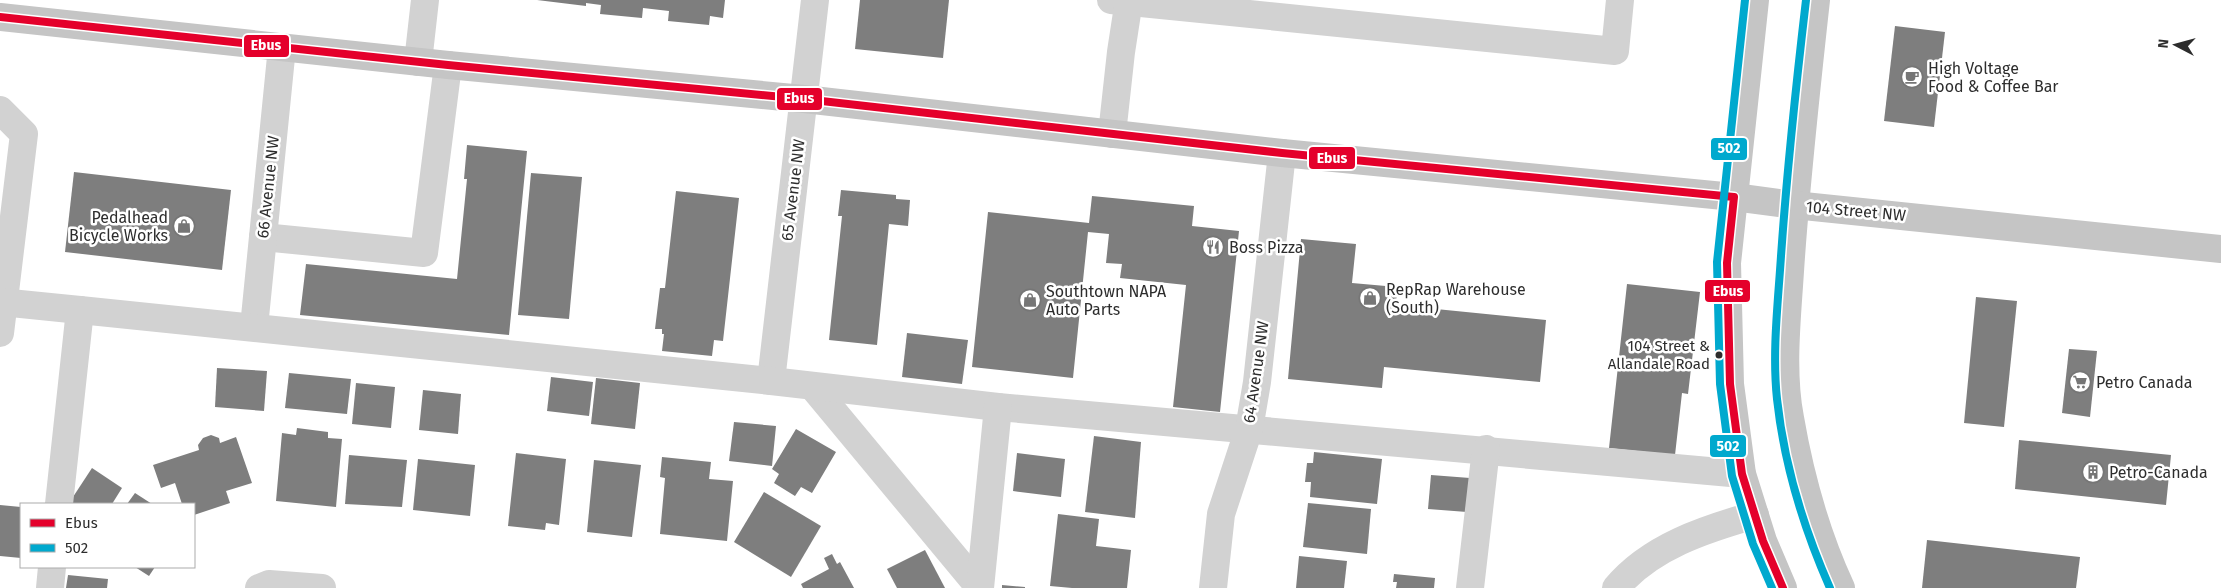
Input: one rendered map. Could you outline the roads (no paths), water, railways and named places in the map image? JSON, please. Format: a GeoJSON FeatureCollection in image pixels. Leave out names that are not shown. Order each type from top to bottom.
{"type":"FeatureCollection","features":[{"type":"Feature","properties":{"kind":"main road"},"geometry":{"type":"LineString","coordinates":[[1755,0],[1727,263],[1730,384],[1742,474],[1755,515],[1783,588]]}},
{"type":"Feature","properties":{"kind":"main road"},"geometry":{"type":"LineString","coordinates":[[1816,0],[1794,205],[1786,370],[1789,417],[1810,506],[1828,560],[1841,588]]}},
{"type":"Feature","properties":{"kind":"main road","name":"104 Street NW"},"geometry":{"type":"LineString","coordinates":[[0,17],[418,62],[804,99],[1282,153],[1734,197],[1794,205],[2221,248]]}},
{"type":"Feature","properties":{"kind":"street"},"geometry":{"type":"LineString","coordinates":[[418,62],[425,0]]}},
{"type":"Feature","properties":{"kind":"street","name":"65 Avenue NW"},"geometry":{"type":"LineString","coordinates":[[771,381],[815,0]]}},
{"type":"Feature","properties":{"kind":"street"},"geometry":{"type":"LineString","coordinates":[[1112,134],[1123,1],[1615,51],[1620,0]]}},
{"type":"Feature","properties":{"kind":"street","name":"66 Avenue NW"},"geometry":{"type":"LineString","coordinates":[[254,327],[282,47]]}},
{"type":"Feature","properties":{"kind":"street"},"geometry":{"type":"LineString","coordinates":[[264,237],[424,253],[448,65]]}},
{"type":"Feature","properties":{"kind":"street"},"geometry":{"type":"LineString","coordinates":[[0,110],[24,134],[2,302],[0,333]]}},
{"type":"Feature","properties":{"kind":"street","name":"64 Avenue NW"},"geometry":{"type":"LineString","coordinates":[[1214,588],[1221,514],[1248,429],[1257,382],[1282,153]]}},
{"type":"Feature","properties":{"kind":"street"},"geometry":{"type":"LineString","coordinates":[[2,302],[771,381],[998,407],[1486,449],[1742,474]]}},
{"type":"Feature","properties":{"kind":"street"},"geometry":{"type":"LineString","coordinates":[[59,503],[80,310]]}},
{"type":"Feature","properties":{"kind":"street"},"geometry":{"type":"LineString","coordinates":[[813,386],[980,588]]}},
{"type":"Feature","properties":{"kind":"street"},"geometry":{"type":"LineString","coordinates":[[980,588],[998,407]]}},
{"type":"Feature","properties":{"kind":"street"},"geometry":{"type":"LineString","coordinates":[[1470,588],[1486,449]]}},
{"type":"Feature","properties":{"kind":"street"},"geometry":{"type":"LineString","coordinates":[[1616,588],[1656,553],[1718,526],[1755,515]]}},
{"type":"Feature","properties":{"kind":"street"},"geometry":{"type":"LineString","coordinates":[[50,588],[52,568]]}},
{"type":"Feature","properties":{"kind":"street"},"geometry":{"type":"LineString","coordinates":[[259,588],[269,584],[322,588]]}},
{"type":"Feature","properties":{"kind":"place","name":"High Voltage Food & Coffee Bar"},"geometry":{"type":"Point","coordinates":[1912,77]}},
{"type":"Feature","properties":{"kind":"place","name":"Pedalhead Bicycle Works"},"geometry":{"type":"Point","coordinates":[184,226]}},
{"type":"Feature","properties":{"kind":"place","name":"Boss Pizza"},"geometry":{"type":"Point","coordinates":[1213,247]}},
{"type":"Feature","properties":{"kind":"place","name":"RepRap Warehouse (South)"},"geometry":{"type":"Point","coordinates":[1370,298]}},
{"type":"Feature","properties":{"kind":"place","name":"Southtown NAPA Auto Parts"},"geometry":{"type":"Point","coordinates":[1030,300]}},
{"type":"Feature","properties":{"kind":"place","name":"104 Street & Allandale Road"},"geometry":{"type":"Point","coordinates":[1719,355]}},
{"type":"Feature","properties":{"kind":"place","name":"Petro Canada"},"geometry":{"type":"Point","coordinates":[2080,382]}},
{"type":"Feature","properties":{"kind":"place","name":"Petro-Canada"},"geometry":{"type":"Point","coordinates":[2093,472]}}]}
